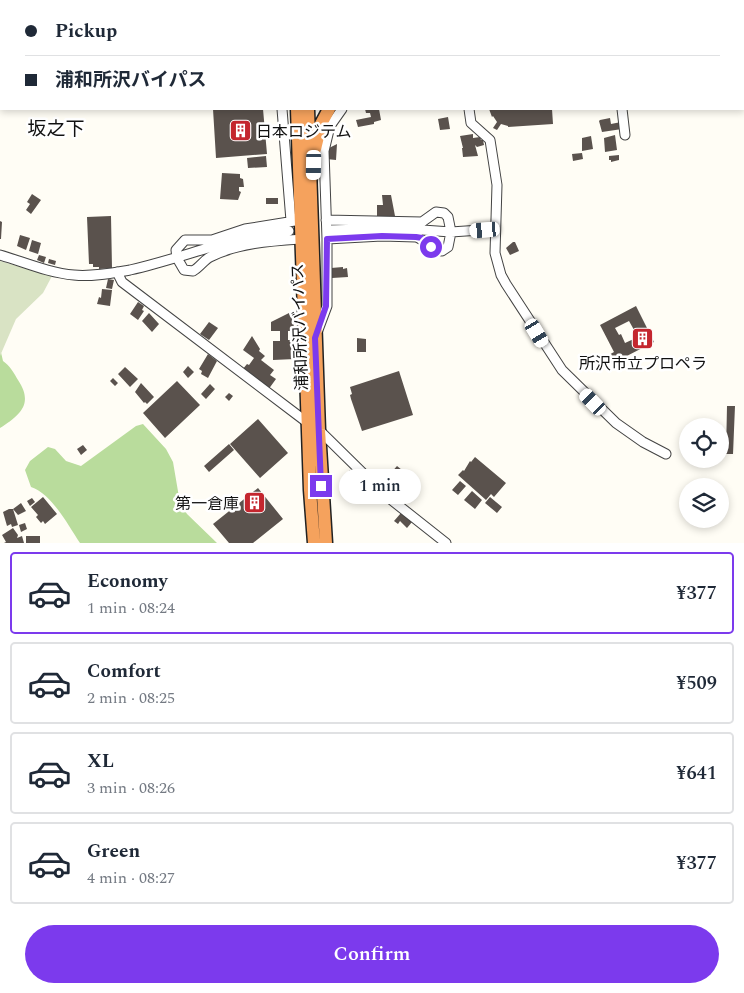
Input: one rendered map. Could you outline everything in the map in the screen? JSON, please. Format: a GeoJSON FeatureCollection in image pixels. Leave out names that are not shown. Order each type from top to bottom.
{"type":"FeatureCollection","features":[{"type":"Feature","properties":{"kind":"highway"},"geometry":{"type":"LineString","coordinates":[[290,110],[298,218]]}},
{"type":"Feature","properties":{"kind":"highway","name":"浦和所沢バイパス"},"geometry":{"type":"LineString","coordinates":[[297,110],[298,218],[302,239],[313,426],[326,543]]}},
{"type":"Feature","properties":{"kind":"highway","name":"浦和所沢バイパス"},"geometry":{"type":"LineString","coordinates":[[308,110],[315,338],[310,490],[314,543]]}},
{"type":"Feature","properties":{"kind":"highway"},"geometry":{"type":"LineString","coordinates":[[313,275],[315,154],[318,134],[328,110]]}},
{"type":"Feature","properties":{"kind":"street"},"geometry":{"type":"LineString","coordinates":[[282,110],[298,218],[245,229],[212,240],[185,240],[176,250],[176,258],[184,270],[193,271],[215,254],[270,241],[302,239]]}},
{"type":"Feature","properties":{"kind":"street"},"geometry":{"type":"LineString","coordinates":[[315,338],[326,306],[329,235],[326,220],[324,151],[330,126],[341,110]]}},
{"type":"Feature","properties":{"kind":"street"},"geometry":{"type":"LineString","coordinates":[[469,110],[471,123],[490,140],[497,185],[495,253],[501,275],[562,370],[616,423],[643,442],[666,454]]}},
{"type":"Feature","properties":{"kind":"street"},"geometry":{"type":"LineString","coordinates":[[622,110],[625,136]]}},
{"type":"Feature","properties":{"kind":"street"},"geometry":{"type":"LineString","coordinates":[[326,220],[422,222],[436,212],[440,212],[448,217],[451,232],[448,247],[442,251],[434,249],[422,238],[416,237],[329,235]]}},
{"type":"Feature","properties":{"kind":"street"},"geometry":{"type":"LineString","coordinates":[[329,235],[394,228],[451,232],[495,229]]}},
{"type":"Feature","properties":{"kind":"street"},"geometry":{"type":"LineString","coordinates":[[0,256],[74,275],[117,272],[176,258],[254,235],[289,231]]}},
{"type":"Feature","properties":{"kind":"street"},"geometry":{"type":"LineString","coordinates":[[117,272],[122,282],[313,426],[384,494],[446,543]]}},
{"type":"Feature","properties":{"kind":"green space"},"geometry":{"type":"Polygon","coordinates":[[[0,261],[52,276],[43,293],[16,319],[0,356],[0,261]]]}},
{"type":"Feature","properties":{"kind":"green space"},"geometry":{"type":"Polygon","coordinates":[[[0,348],[3,361],[10,367],[23,388],[25,402],[19,413],[0,428],[0,348]]]}},
{"type":"Feature","properties":{"kind":"green space"},"geometry":{"type":"Polygon","coordinates":[[[143,424],[166,449],[173,462],[180,503],[187,514],[217,543],[80,543],[53,503],[46,496],[31,487],[25,470],[30,461],[48,447],[55,449],[66,461],[81,466],[136,426],[143,424]]]}},
{"type":"Feature","properties":{"kind":"building","name":"日本ロジテム"},"geometry":{"type":"Polygon","coordinates":[[[213,110],[263,110],[267,154],[216,158],[213,110]]]}},
{"type":"Feature","properties":{"kind":"building"},"geometry":{"type":"Polygon","coordinates":[[[365,110],[379,110],[381,120],[374,122],[374,124],[358,127],[356,120],[371,117],[370,113],[366,113],[365,110]]]}},
{"type":"Feature","properties":{"kind":"building"},"geometry":{"type":"Polygon","coordinates":[[[489,110],[552,110],[553,124],[508,127],[501,124],[497,130],[493,128],[497,122],[492,117],[489,110]]]}},
{"type":"Feature","properties":{"kind":"building"},"geometry":{"type":"Polygon","coordinates":[[[448,117],[450,129],[440,130],[438,119],[448,117]]]}},
{"type":"Feature","properties":{"kind":"building"},"geometry":{"type":"Polygon","coordinates":[[[610,118],[611,124],[621,122],[622,129],[602,132],[599,121],[610,118]]]}},
{"type":"Feature","properties":{"kind":"building"},"geometry":{"type":"Polygon","coordinates":[[[473,134],[473,138],[480,137],[483,140],[484,145],[477,147],[475,145],[478,156],[463,157],[460,136],[473,134]]]}},
{"type":"Feature","properties":{"kind":"building"},"geometry":{"type":"Polygon","coordinates":[[[615,135],[617,150],[605,152],[604,138],[615,135]]]}},
{"type":"Feature","properties":{"kind":"building"},"geometry":{"type":"Polygon","coordinates":[[[591,136],[593,149],[582,151],[582,138],[591,136]]]}},
{"type":"Feature","properties":{"kind":"building"},"geometry":{"type":"Polygon","coordinates":[[[337,144],[336,160],[326,159],[327,149],[337,144]]]}},
{"type":"Feature","properties":{"kind":"building"},"geometry":{"type":"Polygon","coordinates":[[[582,153],[583,159],[573,161],[572,154],[582,153]]]}},
{"type":"Feature","properties":{"kind":"building"},"geometry":{"type":"Polygon","coordinates":[[[619,155],[619,160],[611,162],[609,160],[609,156],[619,155]]]}},
{"type":"Feature","properties":{"kind":"building"},"geometry":{"type":"Polygon","coordinates":[[[266,156],[267,167],[248,168],[247,158],[266,156]]]}},
{"type":"Feature","properties":{"kind":"building"},"geometry":{"type":"Polygon","coordinates":[[[222,173],[240,174],[240,178],[243,179],[244,187],[239,187],[241,192],[238,200],[220,199],[222,173]]]}},
{"type":"Feature","properties":{"kind":"building"},"geometry":{"type":"Polygon","coordinates":[[[32,194],[41,200],[31,214],[26,210],[30,204],[27,202],[32,194]]]}},
{"type":"Feature","properties":{"kind":"building"},"geometry":{"type":"Polygon","coordinates":[[[382,195],[391,195],[395,216],[377,218],[377,205],[383,205],[382,195]]]}},
{"type":"Feature","properties":{"kind":"building"},"geometry":{"type":"Polygon","coordinates":[[[266,198],[278,198],[278,204],[266,204],[266,198]]]}},
{"type":"Feature","properties":{"kind":"building"},"geometry":{"type":"Polygon","coordinates":[[[111,216],[112,268],[99,269],[99,267],[93,267],[93,264],[89,264],[87,217],[111,216]]]}},
{"type":"Feature","properties":{"kind":"building"},"geometry":{"type":"Polygon","coordinates":[[[0,221],[2,222],[1,239],[0,239],[0,221]]]}},
{"type":"Feature","properties":{"kind":"building"},"geometry":{"type":"Polygon","coordinates":[[[20,235],[30,238],[26,250],[17,246],[20,235]]]}},
{"type":"Feature","properties":{"kind":"building"},"geometry":{"type":"Polygon","coordinates":[[[32,240],[41,243],[38,254],[29,251],[32,240]]]}},
{"type":"Feature","properties":{"kind":"building"},"geometry":{"type":"Polygon","coordinates":[[[515,242],[519,251],[510,255],[506,248],[515,242]]]}},
{"type":"Feature","properties":{"kind":"building"},"geometry":{"type":"Polygon","coordinates":[[[39,255],[46,257],[44,263],[37,260],[39,255]]]}},
{"type":"Feature","properties":{"kind":"building"},"geometry":{"type":"Polygon","coordinates":[[[49,259],[56,261],[55,265],[48,263],[49,259]]]}},
{"type":"Feature","properties":{"kind":"building"},"geometry":{"type":"Polygon","coordinates":[[[343,267],[343,269],[347,268],[348,277],[332,278],[331,268],[343,267]]]}},
{"type":"Feature","properties":{"kind":"building"},"geometry":{"type":"Polygon","coordinates":[[[108,279],[114,280],[112,289],[106,288],[108,279]]]}},
{"type":"Feature","properties":{"kind":"building"},"geometry":{"type":"Polygon","coordinates":[[[102,289],[112,290],[110,306],[97,304],[99,297],[101,298],[102,289]]]}},
{"type":"Feature","properties":{"kind":"building"},"geometry":{"type":"Polygon","coordinates":[[[138,302],[144,306],[142,310],[144,311],[138,320],[130,314],[138,302]]]}},
{"type":"Feature","properties":{"kind":"building","name":"所沢市立プロペラ"},"geometry":{"type":"Polygon","coordinates":[[[636,306],[654,342],[619,360],[617,356],[614,358],[618,366],[614,368],[607,356],[614,352],[600,325],[636,306]],[[629,321],[615,328],[619,335],[621,334],[625,343],[638,337],[629,321]]]}},
{"type":"Feature","properties":{"kind":"building"},"geometry":{"type":"Polygon","coordinates":[[[293,311],[294,331],[288,331],[288,340],[294,340],[295,359],[273,360],[273,341],[280,341],[280,331],[271,331],[271,322],[293,311]]]}},
{"type":"Feature","properties":{"kind":"building"},"geometry":{"type":"Polygon","coordinates":[[[149,313],[159,324],[152,332],[142,321],[149,313]]]}},
{"type":"Feature","properties":{"kind":"building"},"geometry":{"type":"Polygon","coordinates":[[[209,322],[218,328],[209,340],[200,334],[209,322]]]}},
{"type":"Feature","properties":{"kind":"building"},"geometry":{"type":"Polygon","coordinates":[[[252,336],[260,349],[259,351],[265,356],[261,360],[274,370],[270,375],[276,379],[268,390],[242,370],[254,358],[243,350],[252,336]]]}},
{"type":"Feature","properties":{"kind":"building"},"geometry":{"type":"Polygon","coordinates":[[[357,338],[366,339],[366,352],[357,352],[357,338]]]}},
{"type":"Feature","properties":{"kind":"building"},"geometry":{"type":"Polygon","coordinates":[[[208,354],[217,361],[208,378],[201,374],[202,371],[199,369],[208,354]]]}},
{"type":"Feature","properties":{"kind":"building"},"geometry":{"type":"Polygon","coordinates":[[[188,366],[194,372],[188,378],[183,372],[188,366]]]}},
{"type":"Feature","properties":{"kind":"building"},"geometry":{"type":"Polygon","coordinates":[[[125,367],[138,379],[130,387],[118,374],[125,367]]]}},
{"type":"Feature","properties":{"kind":"building"},"geometry":{"type":"Polygon","coordinates":[[[399,371],[413,415],[362,431],[351,399],[350,387],[399,371]]]}},
{"type":"Feature","properties":{"kind":"building"},"geometry":{"type":"Polygon","coordinates":[[[113,378],[118,383],[115,386],[110,381],[113,378]]]}},
{"type":"Feature","properties":{"kind":"building"},"geometry":{"type":"Polygon","coordinates":[[[177,381],[200,405],[165,438],[143,413],[177,381]]]}},
{"type":"Feature","properties":{"kind":"building"},"geometry":{"type":"Polygon","coordinates":[[[141,383],[154,397],[147,404],[135,392],[141,383]]]}},
{"type":"Feature","properties":{"kind":"building"},"geometry":{"type":"Polygon","coordinates":[[[210,384],[215,389],[206,399],[201,394],[210,384]]]}},
{"type":"Feature","properties":{"kind":"building"},"geometry":{"type":"Polygon","coordinates":[[[229,393],[233,396],[229,401],[225,397],[229,393]]]}},
{"type":"Feature","properties":{"kind":"building"},"geometry":{"type":"Polygon","coordinates":[[[727,406],[735,406],[733,454],[729,454],[729,418],[727,418],[727,406]]]}},
{"type":"Feature","properties":{"kind":"building"},"geometry":{"type":"Polygon","coordinates":[[[258,419],[288,453],[260,478],[230,444],[258,419]]]}},
{"type":"Feature","properties":{"kind":"building"},"geometry":{"type":"Polygon","coordinates":[[[229,444],[234,450],[209,472],[204,466],[229,444]]]}},
{"type":"Feature","properties":{"kind":"building"},"geometry":{"type":"Polygon","coordinates":[[[83,445],[87,450],[81,455],[77,449],[83,445]]]}},
{"type":"Feature","properties":{"kind":"building"},"geometry":{"type":"Polygon","coordinates":[[[475,457],[506,483],[494,497],[491,494],[486,500],[458,475],[464,471],[475,457]]]}},
{"type":"Feature","properties":{"kind":"building"},"geometry":{"type":"Polygon","coordinates":[[[397,466],[402,470],[394,478],[390,474],[397,466]]]}},
{"type":"Feature","properties":{"kind":"building"},"geometry":{"type":"Polygon","coordinates":[[[350,470],[354,471],[361,478],[351,490],[347,485],[350,482],[345,476],[350,470]]]}},
{"type":"Feature","properties":{"kind":"building"},"geometry":{"type":"Polygon","coordinates":[[[379,477],[383,480],[379,485],[375,481],[379,477]]]}},
{"type":"Feature","properties":{"kind":"building"},"geometry":{"type":"Polygon","coordinates":[[[362,480],[372,493],[366,498],[355,490],[362,480]]]}},
{"type":"Feature","properties":{"kind":"building"},"geometry":{"type":"Polygon","coordinates":[[[384,481],[389,484],[385,489],[380,486],[384,481]]]}},
{"type":"Feature","properties":{"kind":"building"},"geometry":{"type":"Polygon","coordinates":[[[460,481],[466,486],[458,495],[452,490],[460,481]]]}},
{"type":"Feature","properties":{"kind":"building","name":"第一倉庫"},"geometry":{"type":"Polygon","coordinates":[[[258,488],[283,519],[253,543],[229,543],[213,524],[258,488]]]}},
{"type":"Feature","properties":{"kind":"building"},"geometry":{"type":"Polygon","coordinates":[[[472,491],[482,500],[475,509],[464,500],[472,491]]]}},
{"type":"Feature","properties":{"kind":"building"},"geometry":{"type":"Polygon","coordinates":[[[43,497],[57,514],[45,524],[43,521],[41,523],[36,517],[38,515],[31,507],[43,497]]]}},
{"type":"Feature","properties":{"kind":"building"},"geometry":{"type":"Polygon","coordinates":[[[490,497],[502,507],[497,513],[485,503],[490,497]]]}},
{"type":"Feature","properties":{"kind":"building"},"geometry":{"type":"Polygon","coordinates":[[[32,498],[35,502],[30,506],[27,501],[32,498]]]}},
{"type":"Feature","properties":{"kind":"building"},"geometry":{"type":"Polygon","coordinates":[[[21,503],[26,511],[18,515],[13,509],[21,503]]]}},
{"type":"Feature","properties":{"kind":"building"},"geometry":{"type":"Polygon","coordinates":[[[13,509],[18,525],[12,527],[11,524],[7,526],[3,512],[13,509]]]}},
{"type":"Feature","properties":{"kind":"building"},"geometry":{"type":"Polygon","coordinates":[[[401,513],[412,522],[407,528],[400,521],[398,524],[394,521],[401,513]]]}},
{"type":"Feature","properties":{"kind":"building"},"geometry":{"type":"Polygon","coordinates":[[[25,523],[27,529],[21,532],[19,525],[25,523]]]}},
{"type":"Feature","properties":{"kind":"building"},"geometry":{"type":"Polygon","coordinates":[[[13,528],[18,535],[17,538],[22,536],[24,543],[4,543],[6,542],[2,535],[13,528]]]}},
{"type":"Feature","properties":{"kind":"building"},"geometry":{"type":"Polygon","coordinates":[[[26,536],[40,536],[40,543],[26,543],[26,536]]]}},
{"type":"Feature","properties":{"kind":"place","name":"日本ロジテム"},"geometry":{"type":"Point","coordinates":[240,131]}},
{"type":"Feature","properties":{"kind":"place","name":"所沢市立プロペラ"},"geometry":{"type":"Point","coordinates":[643,339]}},
{"type":"Feature","properties":{"kind":"place","name":"第一倉庫"},"geometry":{"type":"Point","coordinates":[255,503]}},
{"type":"Feature","properties":{"kind":"district","name":"坂之下"},"geometry":{"type":"Point","coordinates":[56,128]}},
{"type":"Feature","properties":{"kind":"route"},"geometry":{"type":"LineString","coordinates":[[321,486],[315,338],[326,306],[327,239],[382,236],[416,237],[422,238],[431,247]]}}]}
